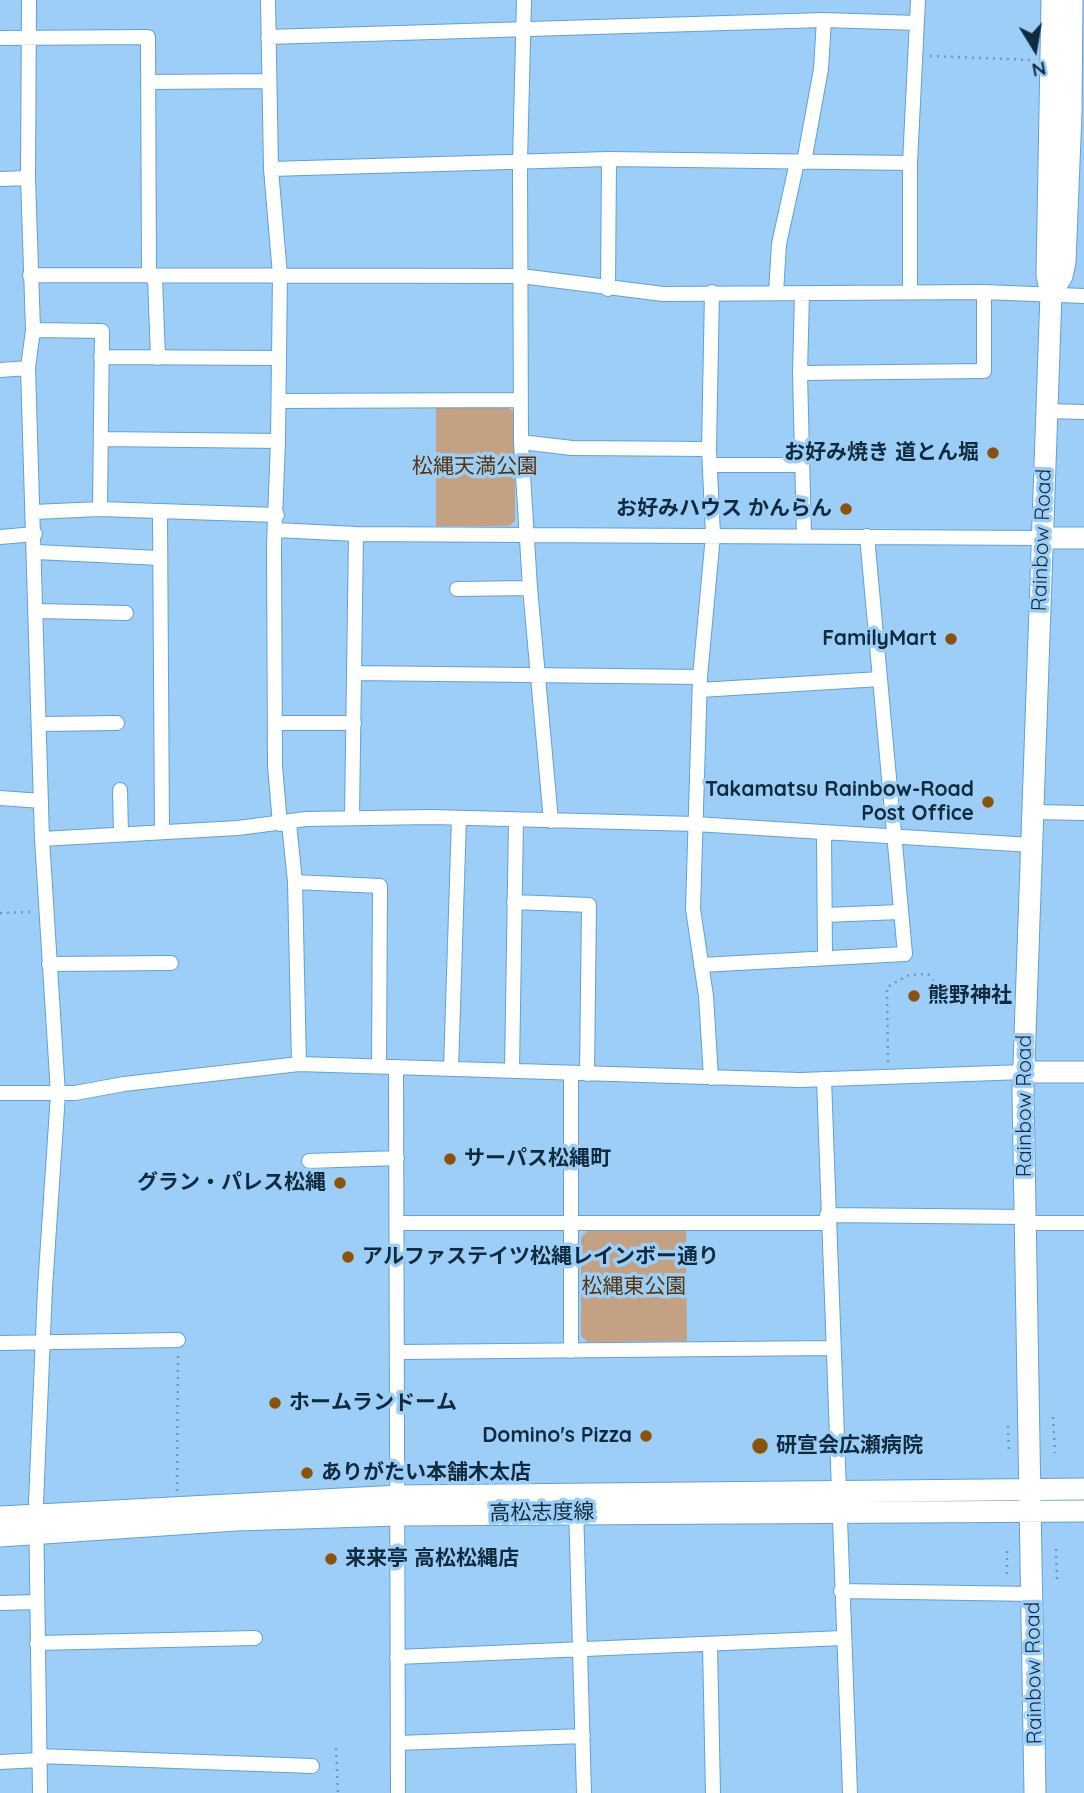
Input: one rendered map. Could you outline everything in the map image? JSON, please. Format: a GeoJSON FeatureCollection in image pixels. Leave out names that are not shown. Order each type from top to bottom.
{"type":"FeatureCollection","features":[{"type":"Feature","properties":{"kind":"street"},"geometry":{"type":"LineString","coordinates":[[29,0],[28,178],[33,330],[28,368],[36,552],[41,839],[58,1094],[45,1288],[35,1524],[40,1793]]}},
{"type":"Feature","properties":{"kind":"street"},"geometry":{"type":"LineString","coordinates":[[268,0],[271,169],[280,275],[277,358],[279,401],[275,766],[295,882],[299,1065]]}},
{"type":"Feature","properties":{"kind":"street"},"geometry":{"type":"LineString","coordinates":[[524,0],[520,162],[520,442],[551,821]]}},
{"type":"Feature","properties":{"kind":"street"},"geometry":{"type":"LineString","coordinates":[[910,292],[910,163],[918,0]]}},
{"type":"Feature","properties":{"kind":"street"},"geometry":{"type":"LineString","coordinates":[[1051,294],[1047,275],[1052,0]]}},
{"type":"Feature","properties":{"kind":"street"},"geometry":{"type":"LineString","coordinates":[[1051,294],[1062,276],[1065,262],[1072,100],[1072,0]]}},
{"type":"Feature","properties":{"kind":"street"},"geometry":{"type":"LineString","coordinates":[[268,37],[824,20],[917,23]]}},
{"type":"Feature","properties":{"kind":"street"},"geometry":{"type":"LineString","coordinates":[[776,293],[779,244],[821,69],[824,20]]}},
{"type":"Feature","properties":{"kind":"street"},"geometry":{"type":"LineString","coordinates":[[0,38],[148,37],[152,277],[158,358]]}},
{"type":"Feature","properties":{"kind":"street"},"geometry":{"type":"LineString","coordinates":[[149,82],[269,81]]}},
{"type":"Feature","properties":{"kind":"street"},"geometry":{"type":"LineString","coordinates":[[608,289],[609,159]]}},
{"type":"Feature","properties":{"kind":"street"},"geometry":{"type":"LineString","coordinates":[[271,169],[609,159],[910,163]]}},
{"type":"Feature","properties":{"kind":"street"},"geometry":{"type":"LineString","coordinates":[[0,179],[28,178]]}},
{"type":"Feature","properties":{"kind":"street"},"geometry":{"type":"LineString","coordinates":[[30,275],[521,276],[663,294],[984,292],[1084,296]]}},
{"type":"Feature","properties":{"kind":"street"},"geometry":{"type":"LineString","coordinates":[[710,1078],[706,996],[693,909],[700,683],[713,535],[709,449],[712,292]]}},
{"type":"Feature","properties":{"kind":"street"},"geometry":{"type":"LineString","coordinates":[[800,373],[984,371],[984,292]]}},
{"type":"Feature","properties":{"kind":"street"},"geometry":{"type":"LineString","coordinates":[[802,293],[800,373],[804,536]]}},
{"type":"Feature","properties":{"kind":"street","name":"Rainbow Road"},"geometry":{"type":"LineString","coordinates":[[1035,1793],[1024,1072],[1051,294]]}},
{"type":"Feature","properties":{"kind":"street"},"geometry":{"type":"LineString","coordinates":[[33,330],[102,331],[100,509]]}},
{"type":"Feature","properties":{"kind":"street"},"geometry":{"type":"LineString","coordinates":[[101,357],[277,358]]}},
{"type":"Feature","properties":{"kind":"street"},"geometry":{"type":"LineString","coordinates":[[0,370],[28,368]]}},
{"type":"Feature","properties":{"kind":"street"},"geometry":{"type":"LineString","coordinates":[[279,401],[520,400]]}},
{"type":"Feature","properties":{"kind":"street"},"geometry":{"type":"LineString","coordinates":[[1047,411],[1084,412]]}},
{"type":"Feature","properties":{"kind":"street"},"geometry":{"type":"LineString","coordinates":[[101,439],[278,441]]}},
{"type":"Feature","properties":{"kind":"street"},"geometry":{"type":"LineString","coordinates":[[520,442],[572,448],[709,449]]}},
{"type":"Feature","properties":{"kind":"street"},"geometry":{"type":"LineString","coordinates":[[710,465],[802,465]]}},
{"type":"Feature","properties":{"kind":"street"},"geometry":{"type":"LineString","coordinates":[[34,512],[100,509],[160,513],[276,523],[356,534],[1084,538]]}},
{"type":"Feature","properties":{"kind":"street"},"geometry":{"type":"LineString","coordinates":[[160,513],[162,832]]}},
{"type":"Feature","properties":{"kind":"street"},"geometry":{"type":"LineString","coordinates":[[0,537],[35,534]]}},
{"type":"Feature","properties":{"kind":"street"},"geometry":{"type":"LineString","coordinates":[[352,817],[356,534]]}},
{"type":"Feature","properties":{"kind":"street"},"geometry":{"type":"LineString","coordinates":[[701,965],[905,954],[867,536]]}},
{"type":"Feature","properties":{"kind":"street"},"geometry":{"type":"LineString","coordinates":[[36,552],[159,558]]}},
{"type":"Feature","properties":{"kind":"street"},"geometry":{"type":"LineString","coordinates":[[457,589],[530,588]]}},
{"type":"Feature","properties":{"kind":"street"},"geometry":{"type":"LineString","coordinates":[[37,611],[126,613]]}},
{"type":"Feature","properties":{"kind":"street"},"geometry":{"type":"LineString","coordinates":[[354,673],[539,676],[700,683],[880,679]]}},
{"type":"Feature","properties":{"kind":"street"},"geometry":{"type":"LineString","coordinates":[[40,724],[117,723]]}},
{"type":"Feature","properties":{"kind":"street"},"geometry":{"type":"LineString","coordinates":[[275,723],[354,723]]}},
{"type":"Feature","properties":{"kind":"street"},"geometry":{"type":"LineString","coordinates":[[120,790],[121,834]]}},
{"type":"Feature","properties":{"kind":"street"},"geometry":{"type":"LineString","coordinates":[[0,798],[41,801]]}},
{"type":"Feature","properties":{"kind":"street"},"geometry":{"type":"LineString","coordinates":[[1033,812],[1084,813]]}},
{"type":"Feature","properties":{"kind":"street"},"geometry":{"type":"LineString","coordinates":[[41,839],[285,824],[352,817],[695,824],[1031,845]]}},
{"type":"Feature","properties":{"kind":"street"},"geometry":{"type":"LineString","coordinates":[[451,1069],[460,818]]}},
{"type":"Feature","properties":{"kind":"street"},"geometry":{"type":"LineString","coordinates":[[512,1071],[516,819]]}},
{"type":"Feature","properties":{"kind":"street"},"geometry":{"type":"LineString","coordinates":[[824,832],[825,957]]}},
{"type":"Feature","properties":{"kind":"street"},"geometry":{"type":"LineString","coordinates":[[295,882],[380,886],[379,1065]]}},
{"type":"Feature","properties":{"kind":"street"},"geometry":{"type":"LineString","coordinates":[[514,902],[589,905],[587,1074]]}},
{"type":"Feature","properties":{"kind":"street"},"geometry":{"type":"LineString","coordinates":[[825,915],[900,912]]}},
{"type":"Feature","properties":{"kind":"street"},"geometry":{"type":"LineString","coordinates":[[49,964],[171,963]]}},
{"type":"Feature","properties":{"kind":"street"},"geometry":{"type":"LineString","coordinates":[[0,1093],[58,1094],[299,1065],[379,1065],[710,1078],[824,1079],[1084,1072]]}},
{"type":"Feature","properties":{"kind":"street"},"geometry":{"type":"LineString","coordinates":[[396,1067],[398,1793]]}},
{"type":"Feature","properties":{"kind":"street"},"geometry":{"type":"LineString","coordinates":[[571,1074],[571,1351]]}},
{"type":"Feature","properties":{"kind":"street"},"geometry":{"type":"LineString","coordinates":[[824,1079],[850,1793]]}},
{"type":"Feature","properties":{"kind":"street"},"geometry":{"type":"LineString","coordinates":[[309,1161],[397,1158]]}},
{"type":"Feature","properties":{"kind":"street"},"geometry":{"type":"LineString","coordinates":[[398,1223],[827,1219],[1084,1223]]}},
{"type":"Feature","properties":{"kind":"street"},"geometry":{"type":"LineString","coordinates":[[0,1343],[44,1345],[178,1340]]}},
{"type":"Feature","properties":{"kind":"street"},"geometry":{"type":"LineString","coordinates":[[398,1352],[832,1348]]}},
{"type":"Feature","properties":{"kind":"street","name":"高松志度線"},"geometry":{"type":"LineString","coordinates":[[0,1517],[35,1524],[398,1506],[838,1501],[1084,1489]]}},
{"type":"Feature","properties":{"kind":"street","name":"高松志度線"},"geometry":{"type":"LineString","coordinates":[[838,1501],[1031,1513],[1084,1511]]}},
{"type":"Feature","properties":{"kind":"street"},"geometry":{"type":"LineString","coordinates":[[576,1504],[584,1793]]}},
{"type":"Feature","properties":{"kind":"street","name":"高松志度線"},"geometry":{"type":"LineString","coordinates":[[0,1536],[35,1524]]}},
{"type":"Feature","properties":{"kind":"street"},"geometry":{"type":"LineString","coordinates":[[841,1591],[1032,1594]]}},
{"type":"Feature","properties":{"kind":"street"},"geometry":{"type":"LineString","coordinates":[[0,1603],[36,1602]]}},
{"type":"Feature","properties":{"kind":"street"},"geometry":{"type":"LineString","coordinates":[[37,1643],[255,1638]]}},
{"type":"Feature","properties":{"kind":"street"},"geometry":{"type":"LineString","coordinates":[[397,1657],[844,1638]]}},
{"type":"Feature","properties":{"kind":"street"},"geometry":{"type":"LineString","coordinates":[[710,1645],[713,1793]]}},
{"type":"Feature","properties":{"kind":"street"},"geometry":{"type":"LineString","coordinates":[[398,1743],[583,1736]]}},
{"type":"Feature","properties":{"kind":"street"},"geometry":{"type":"LineString","coordinates":[[0,1762],[39,1758],[312,1766]]}},
{"type":"Feature","properties":{"kind":"path"},"geometry":{"type":"LineString","coordinates":[[915,56],[1032,60]]}},
{"type":"Feature","properties":{"kind":"path"},"geometry":{"type":"LineString","coordinates":[[0,913],[45,911]]}},
{"type":"Feature","properties":{"kind":"path"},"geometry":{"type":"LineString","coordinates":[[888,1077],[887,988],[909,975],[928,974],[934,982]]}},
{"type":"Feature","properties":{"kind":"path"},"geometry":{"type":"LineString","coordinates":[[177,1494],[178,1340]]}},
{"type":"Feature","properties":{"kind":"path"},"geometry":{"type":"LineString","coordinates":[[1053,1417],[1055,1453]]}},
{"type":"Feature","properties":{"kind":"path"},"geometry":{"type":"LineString","coordinates":[[1009,1426],[1009,1454]]}},
{"type":"Feature","properties":{"kind":"path"},"geometry":{"type":"LineString","coordinates":[[1056,1549],[1057,1578]]}},
{"type":"Feature","properties":{"kind":"path"},"geometry":{"type":"LineString","coordinates":[[1007,1551],[1007,1588]]}},
{"type":"Feature","properties":{"kind":"path"},"geometry":{"type":"LineString","coordinates":[[336,1748],[338,1793]]}},
{"type":"Feature","properties":{"kind":"green space","name":"松縄天満公園"},"geometry":{"type":"Polygon","coordinates":[[[436,406],[507,407],[515,413],[515,521],[509,526],[436,526],[436,406]]]}},
{"type":"Feature","properties":{"kind":"green space","name":"松縄東公園"},"geometry":{"type":"Polygon","coordinates":[[[686,1230],[687,1341],[588,1342],[581,1336],[581,1238],[587,1231],[686,1230]]]}},
{"type":"Feature","properties":{"kind":"place","name":"お好み焼き 道とん堀"},"geometry":{"type":"Point","coordinates":[993,453]}},
{"type":"Feature","properties":{"kind":"place","name":"お好みハウス かんらん"},"geometry":{"type":"Point","coordinates":[846,509]}},
{"type":"Feature","properties":{"kind":"place","name":"FamilyMart"},"geometry":{"type":"Point","coordinates":[951,639]}},
{"type":"Feature","properties":{"kind":"place","name":"Takamatsu Rainbow-Road Post Office"},"geometry":{"type":"Point","coordinates":[988,802]}},
{"type":"Feature","properties":{"kind":"place","name":"熊野神社"},"geometry":{"type":"Point","coordinates":[914,996]}},
{"type":"Feature","properties":{"kind":"place","name":"サーパス松縄町"},"geometry":{"type":"Point","coordinates":[450,1159]}},
{"type":"Feature","properties":{"kind":"place","name":"グラン・パレス松縄"},"geometry":{"type":"Point","coordinates":[340,1183]}},
{"type":"Feature","properties":{"kind":"place","name":"アルファステイツ松縄レインボー通り"},"geometry":{"type":"Point","coordinates":[348,1257]}},
{"type":"Feature","properties":{"kind":"place","name":"ホームランドーム"},"geometry":{"type":"Point","coordinates":[275,1403]}},
{"type":"Feature","properties":{"kind":"place","name":"Domino's Pizza"},"geometry":{"type":"Point","coordinates":[646,1436]}},
{"type":"Feature","properties":{"kind":"place","name":"研宣会広瀬病院"},"geometry":{"type":"Point","coordinates":[760,1446]}},
{"type":"Feature","properties":{"kind":"place","name":"ありがたい本舗木太店"},"geometry":{"type":"Point","coordinates":[307,1473]}},
{"type":"Feature","properties":{"kind":"place","name":"来来亭 高松松縄店"},"geometry":{"type":"Point","coordinates":[331,1559]}}]}
